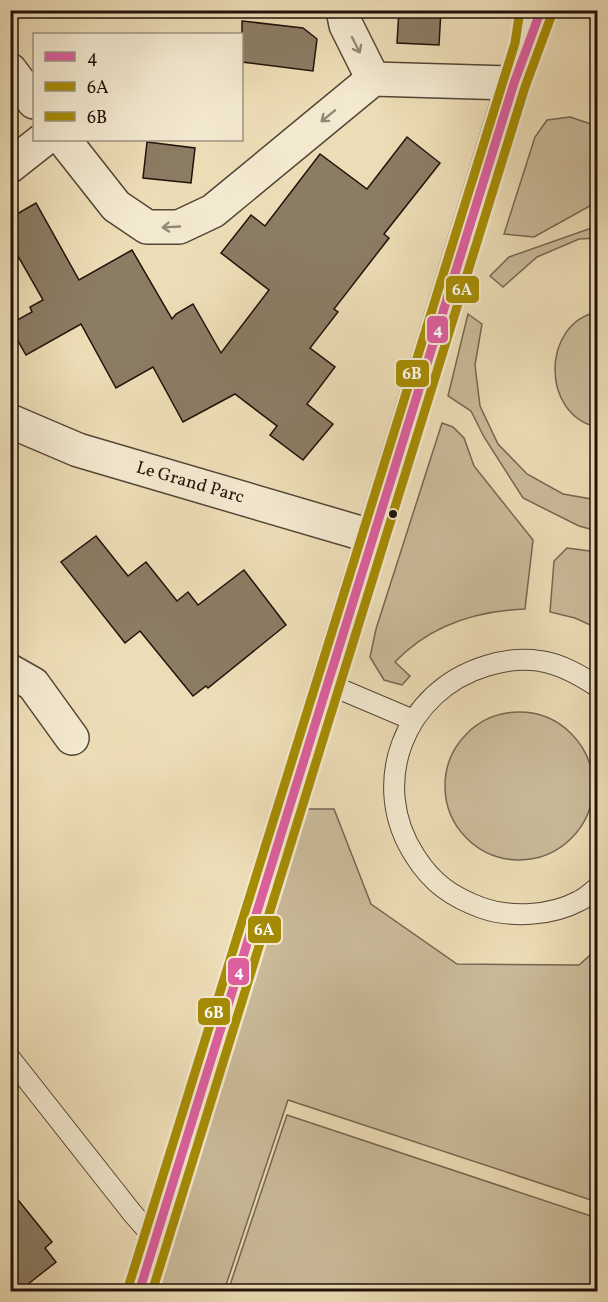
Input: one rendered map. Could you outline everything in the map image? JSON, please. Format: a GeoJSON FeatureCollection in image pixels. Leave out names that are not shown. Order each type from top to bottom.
{"type":"FeatureCollection","features":[{"type":"Feature","properties":{"kind":"street"},"geometry":{"type":"LineString","coordinates":[[343,10],[346,25],[373,79]]}},
{"type":"Feature","properties":{"kind":"street"},"geometry":{"type":"LineString","coordinates":[[527,46],[532,10]]}},
{"type":"Feature","properties":{"kind":"street"},"geometry":{"type":"LineString","coordinates":[[139,1292],[514,83],[541,10]]}},
{"type":"Feature","properties":{"kind":"street"},"geometry":{"type":"LineString","coordinates":[[10,70],[33,101]]}},
{"type":"Feature","properties":{"kind":"street"},"geometry":{"type":"LineString","coordinates":[[65,141],[116,206],[147,227],[179,227],[213,211],[373,79],[514,83]]}},
{"type":"Feature","properties":{"kind":"street"},"geometry":{"type":"LineString","coordinates":[[10,166],[42,141]]}},
{"type":"Feature","properties":{"kind":"street","name":"Le Grand Parc"},"geometry":{"type":"LineString","coordinates":[[10,421],[78,450],[374,537]]}},
{"type":"Feature","properties":{"kind":"street"},"geometry":{"type":"LineString","coordinates":[[10,671],[33,684],[72,738]]}},
{"type":"Feature","properties":{"kind":"lane"},"geometry":{"type":"LineString","coordinates":[[597,687],[577,673],[539,661],[503,661],[467,672],[436,692],[413,720],[396,758],[393,799],[404,840],[427,874],[459,900],[498,914],[540,914],[579,901],[597,887]]}},
{"type":"Feature","properties":{"kind":"lane"},"geometry":{"type":"LineString","coordinates":[[328,684],[413,720]]}},
{"type":"Feature","properties":{"kind":"lane"},"geometry":{"type":"LineString","coordinates":[[10,1058],[156,1240]]}},
{"type":"Feature","properties":{"kind":"shaded area"},"geometry":{"type":"Polygon","coordinates":[[[570,117],[597,126],[597,202],[534,237],[504,234],[535,137],[547,120],[570,117]]]}},
{"type":"Feature","properties":{"kind":"shaded area"},"geometry":{"type":"Polygon","coordinates":[[[597,226],[597,238],[579,239],[537,257],[503,287],[490,276],[509,257],[597,226]]]}},
{"type":"Feature","properties":{"kind":"shaded area"},"geometry":{"type":"Polygon","coordinates":[[[598,312],[597,427],[579,419],[566,406],[558,389],[555,370],[558,350],[566,333],[579,320],[598,312]]]}},
{"type":"Feature","properties":{"kind":"shaded area"},"geometry":{"type":"Polygon","coordinates":[[[468,314],[482,324],[475,365],[480,406],[498,444],[527,474],[563,494],[597,500],[597,531],[579,526],[523,498],[484,437],[471,411],[448,396],[468,314]]]}},
{"type":"Feature","properties":{"kind":"shaded area"},"geometry":{"type":"Polygon","coordinates":[[[442,423],[453,427],[464,438],[474,466],[533,540],[525,609],[471,617],[438,629],[423,638],[395,662],[410,676],[402,685],[384,680],[370,657],[376,629],[442,423]]]}},
{"type":"Feature","properties":{"kind":"shaded area"},"geometry":{"type":"Polygon","coordinates":[[[567,548],[597,552],[597,628],[575,618],[550,612],[554,561],[567,548]]]}},
{"type":"Feature","properties":{"kind":"shaded area"},"geometry":{"type":"Polygon","coordinates":[[[519,712],[547,718],[571,734],[587,758],[593,786],[587,814],[571,838],[547,854],[519,860],[491,854],[467,838],[451,814],[445,786],[451,758],[467,734],[491,718],[519,712]]]}},
{"type":"Feature","properties":{"kind":"shaded area"},"geometry":{"type":"Polygon","coordinates":[[[304,809],[334,809],[371,904],[457,964],[579,965],[597,949],[597,1202],[288,1100],[224,1291],[150,1292],[304,809]]]}},
{"type":"Feature","properties":{"kind":"shaded area"},"geometry":{"type":"Polygon","coordinates":[[[287,1115],[597,1218],[597,1291],[228,1291],[287,1115]]]}},
{"type":"Feature","properties":{"kind":"building"},"geometry":{"type":"Polygon","coordinates":[[[399,10],[441,10],[439,45],[397,43],[399,10]]]}},
{"type":"Feature","properties":{"kind":"building"},"geometry":{"type":"Polygon","coordinates":[[[242,21],[303,28],[317,39],[313,71],[243,62],[242,21]]]}},
{"type":"Feature","properties":{"kind":"building"},"geometry":{"type":"Polygon","coordinates":[[[407,137],[440,163],[384,234],[389,238],[334,309],[338,312],[310,348],[335,367],[307,404],[333,424],[303,460],[270,435],[277,426],[235,394],[183,422],[153,367],[116,388],[81,324],[26,355],[10,327],[10,324],[32,312],[30,307],[43,300],[10,242],[10,218],[36,203],[79,280],[132,250],[172,319],[193,304],[221,353],[269,290],[221,253],[251,215],[265,226],[320,154],[367,189],[407,137]]]}},
{"type":"Feature","properties":{"kind":"building"},"geometry":{"type":"Polygon","coordinates":[[[147,142],[195,148],[191,183],[143,178],[147,142]]]}},
{"type":"Feature","properties":{"kind":"building"},"geometry":{"type":"Polygon","coordinates":[[[96,536],[128,576],[146,562],[177,601],[188,592],[198,605],[244,570],[286,625],[208,688],[206,686],[193,696],[140,631],[125,643],[61,562],[96,536]]]}},
{"type":"Feature","properties":{"kind":"building"},"geometry":{"type":"Polygon","coordinates":[[[10,1190],[52,1242],[45,1248],[56,1262],[18,1292],[10,1292],[10,1190]]]}},
{"type":"Feature","properties":{"kind":"transit line","name":"6B"},"geometry":{"type":"LineString","coordinates":[[128,1288],[515,43],[520,10]]}},
{"type":"Feature","properties":{"kind":"transit line","name":"4"},"geometry":{"type":"LineString","coordinates":[[139,1292],[514,83],[541,10]]}},
{"type":"Feature","properties":{"kind":"transit line","name":"6A"},"geometry":{"type":"LineString","coordinates":[[152,1292],[525,87],[552,14]]}}]}
